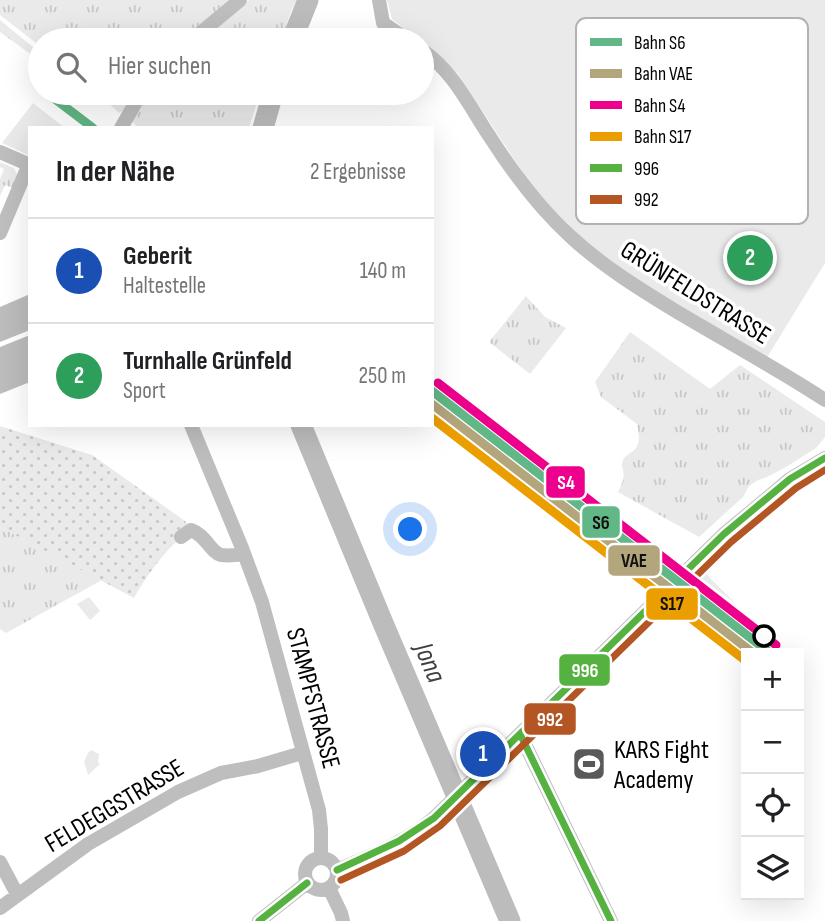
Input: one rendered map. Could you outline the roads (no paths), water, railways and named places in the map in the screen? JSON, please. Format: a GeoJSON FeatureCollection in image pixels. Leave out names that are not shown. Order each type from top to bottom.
{"type":"FeatureCollection","features":[{"type":"Feature","properties":{"kind":"street"},"geometry":{"type":"LineString","coordinates":[[206,28],[240,0]]}},
{"type":"Feature","properties":{"kind":"street"},"geometry":{"type":"LineString","coordinates":[[379,0],[383,23],[390,28]]}},
{"type":"Feature","properties":{"kind":"street","name":"GRÜNFELDSTRASSE"},"geometry":{"type":"LineString","coordinates":[[434,60],[456,82],[490,138],[528,192],[570,236],[654,298],[825,400]]}},
{"type":"Feature","properties":{"kind":"street"},"geometry":{"type":"LineString","coordinates":[[122,126],[134,105]]}},
{"type":"Feature","properties":{"kind":"street"},"geometry":{"type":"LineString","coordinates":[[0,152],[28,165]]}},
{"type":"Feature","properties":{"kind":"street"},"geometry":{"type":"LineString","coordinates":[[0,233],[28,167]]}},
{"type":"Feature","properties":{"kind":"street","name":"STAMPFSTRASSE"},"geometry":{"type":"LineString","coordinates":[[192,427],[244,554],[275,643],[319,810],[321,858]]}},
{"type":"Feature","properties":{"kind":"street"},"geometry":{"type":"LineString","coordinates":[[337,870],[415,834],[724,534],[790,479],[825,458]]}},
{"type":"Feature","properties":{"kind":"street"},"geometry":{"type":"LineString","coordinates":[[180,537],[191,530],[195,531],[220,555],[244,554]]}},
{"type":"Feature","properties":{"kind":"street"},"geometry":{"type":"LineString","coordinates":[[520,734],[611,921]]}},
{"type":"Feature","properties":{"kind":"street","name":"FELDEGGSTRASSE"},"geometry":{"type":"LineString","coordinates":[[0,908],[88,844],[178,792],[221,774],[302,753]]}},
{"type":"Feature","properties":{"kind":"street"},"geometry":{"type":"LineString","coordinates":[[321,858],[331,861],[337,870],[336,880],[329,888],[320,891],[314,890],[305,878],[310,862],[321,858]]}},
{"type":"Feature","properties":{"kind":"street"},"geometry":{"type":"LineString","coordinates":[[0,862],[17,894]]}},
{"type":"Feature","properties":{"kind":"street"},"geometry":{"type":"LineString","coordinates":[[259,921],[307,883]]}},
{"type":"Feature","properties":{"kind":"street"},"geometry":{"type":"LineString","coordinates":[[329,888],[343,921]]}},
{"type":"Feature","properties":{"kind":"waterway","name":"Jona"},"geometry":{"type":"LineString","coordinates":[[297,28],[308,0]]}},
{"type":"Feature","properties":{"kind":"waterway","name":"Jona"},"geometry":{"type":"LineString","coordinates":[[264,126],[270,105]]}},
{"type":"Feature","properties":{"kind":"waterway","name":"Jona"},"geometry":{"type":"LineString","coordinates":[[302,427],[510,921]]}},
{"type":"Feature","properties":{"kind":"rail line","name":"S6"},"geometry":{"type":"LineString","coordinates":[[63,105],[90,126]]}},
{"type":"Feature","properties":{"kind":"rail line","name":"S4"},"geometry":{"type":"LineString","coordinates":[[438,383],[776,645]]}},
{"type":"Feature","properties":{"kind":"rail line","name":"S6"},"geometry":{"type":"LineString","coordinates":[[434,393],[764,648]]}},
{"type":"Feature","properties":{"kind":"rail line","name":"VAE"},"geometry":{"type":"LineString","coordinates":[[434,406],[747,648]]}},
{"type":"Feature","properties":{"kind":"rail line","name":"S17"},"geometry":{"type":"LineString","coordinates":[[434,420],[741,657]]}},
{"type":"Feature","properties":{"kind":"place","name":"Turnhalle Grünfeld"},"geometry":{"type":"Point","coordinates":[750,258]}},
{"type":"Feature","properties":{"kind":"place","name":"Geberit"},"geometry":{"type":"Point","coordinates":[483,754]}},
{"type":"Feature","properties":{"kind":"place","name":"KARS Fight Academy"},"geometry":{"type":"Point","coordinates":[589,764]}}]}
